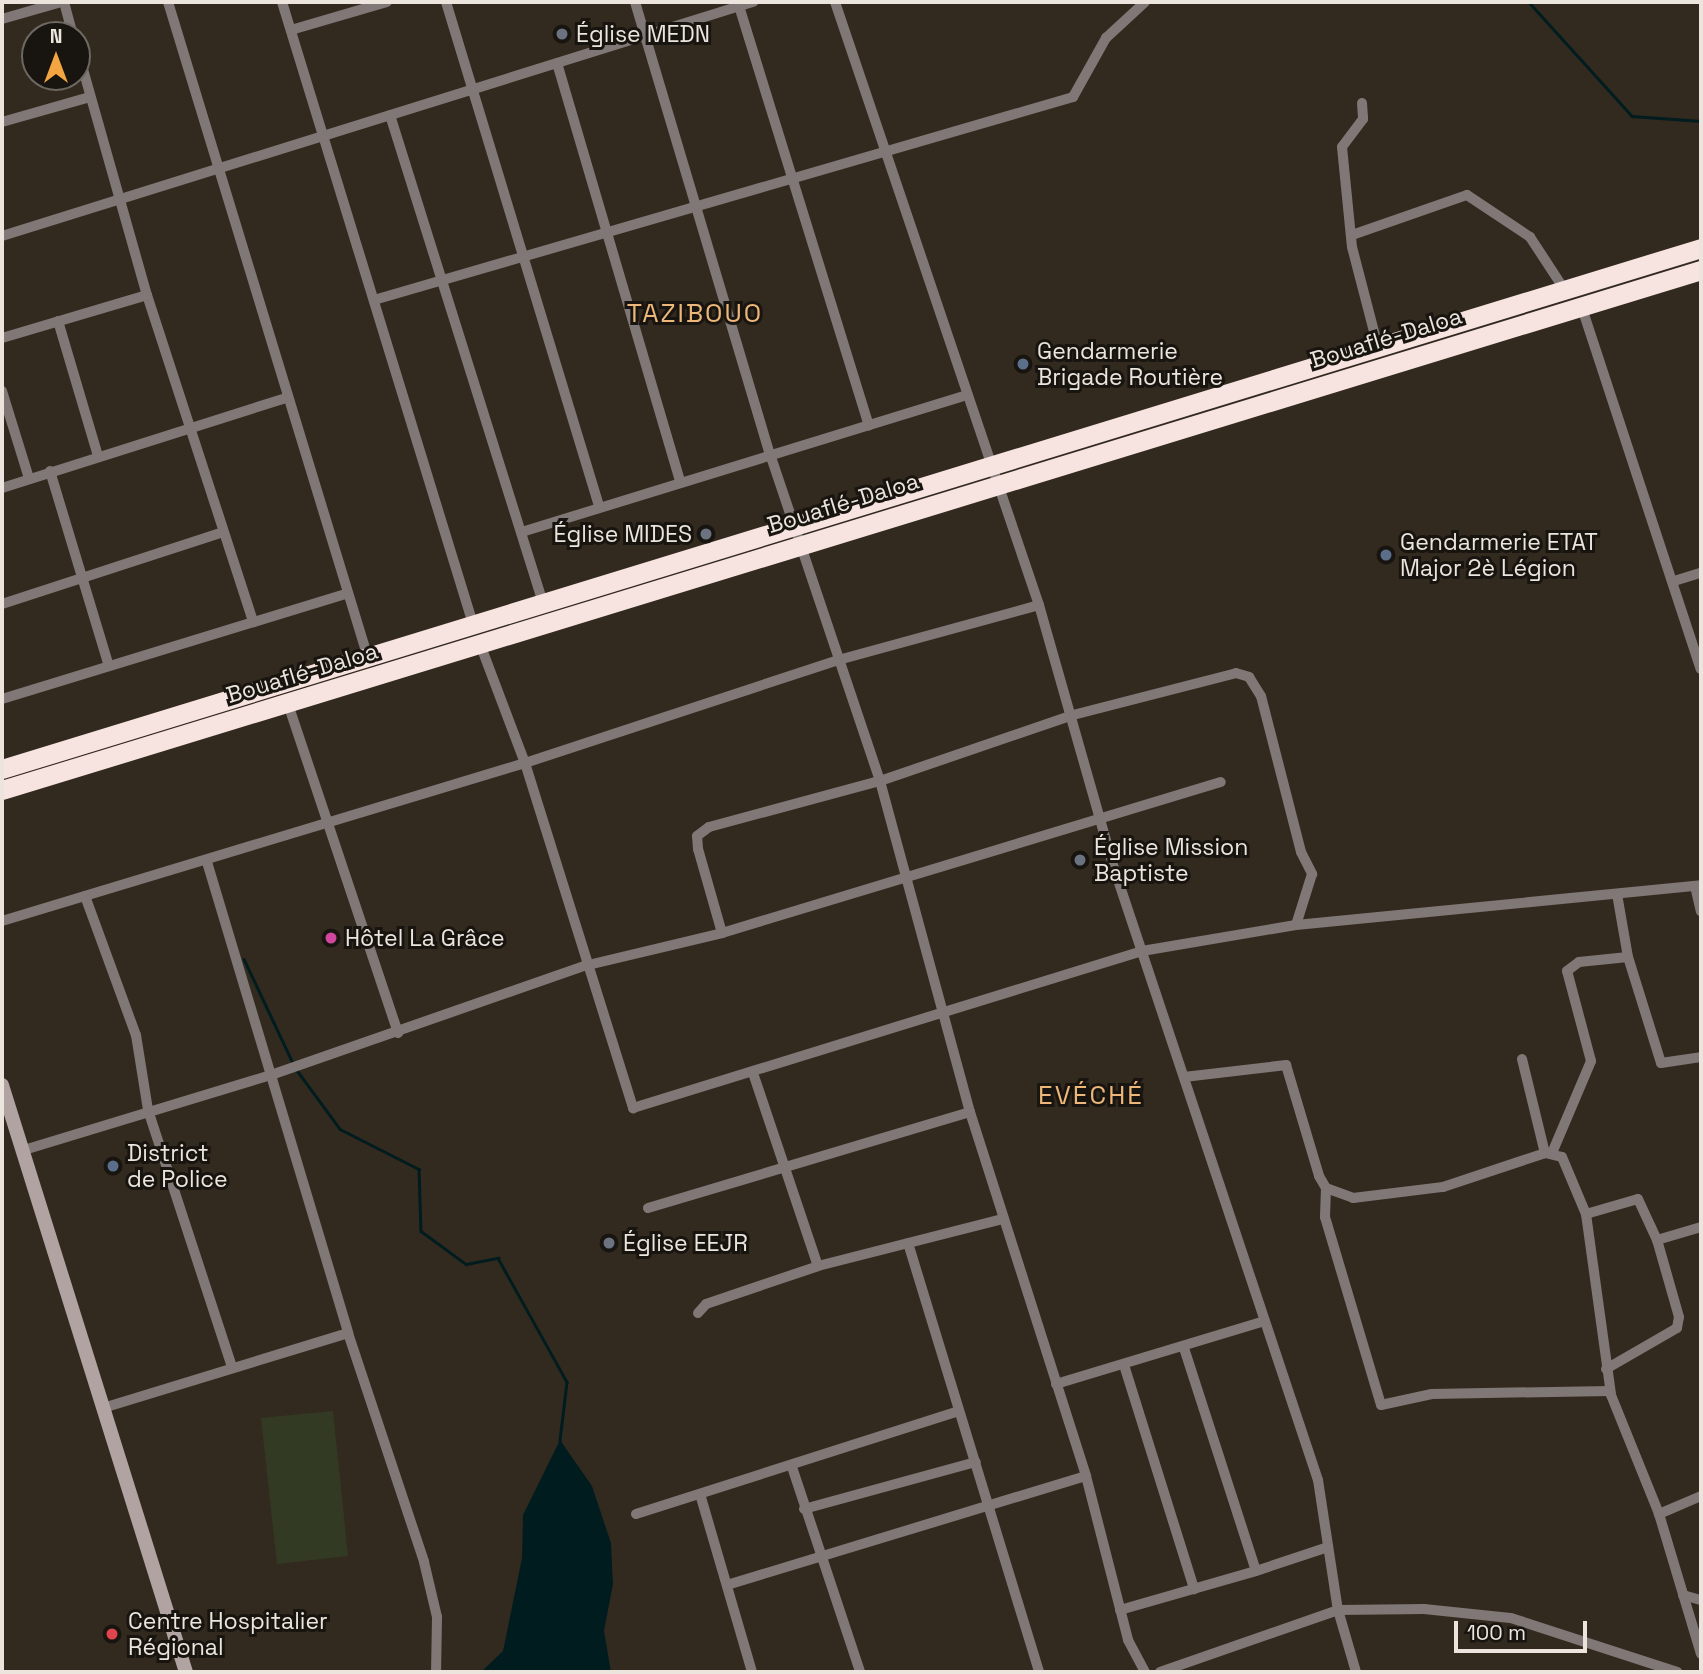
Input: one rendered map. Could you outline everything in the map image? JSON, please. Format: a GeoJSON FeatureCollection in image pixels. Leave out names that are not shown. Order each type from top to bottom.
{"type":"FeatureCollection","features":[{"type":"Feature","properties":{"kind":"highway","name":"Bouaflé-Daloa"},"geometry":{"type":"LineString","coordinates":[[2,769],[543,603],[799,533],[1573,293],[1701,248]]}},
{"type":"Feature","properties":{"kind":"highway","name":"Bouaflé-Daloa"},"geometry":{"type":"LineString","coordinates":[[990,474],[1378,347],[1573,293],[1701,270]]}},
{"type":"Feature","properties":{"kind":"highway","name":"Bouaflé-Daloa"},"geometry":{"type":"LineString","coordinates":[[2,790],[480,644],[799,533]]}},
{"type":"Feature","properties":{"kind":"street"},"geometry":{"type":"LineString","coordinates":[[2,19],[63,2],[69,21]]}},
{"type":"Feature","properties":{"kind":"street"},"geometry":{"type":"LineString","coordinates":[[168,2],[286,398],[368,658]]}},
{"type":"Feature","properties":{"kind":"street"},"geometry":{"type":"LineString","coordinates":[[282,2],[473,624]]}},
{"type":"Feature","properties":{"kind":"street"},"geometry":{"type":"LineString","coordinates":[[291,30],[387,2]]}},
{"type":"Feature","properties":{"kind":"street"},"geometry":{"type":"LineString","coordinates":[[446,2],[598,506]]}},
{"type":"Feature","properties":{"kind":"street"},"geometry":{"type":"LineString","coordinates":[[635,2],[770,454],[842,659],[880,781],[970,1112],[1086,1476],[1121,1610],[1145,1672]]}},
{"type":"Feature","properties":{"kind":"street"},"geometry":{"type":"LineString","coordinates":[[2,236],[218,171],[753,2]]}},
{"type":"Feature","properties":{"kind":"street"},"geometry":{"type":"LineString","coordinates":[[835,2],[990,474],[1039,605],[1073,715],[1099,820],[1318,1480],[1338,1610],[1356,1672]]}},
{"type":"Feature","properties":{"kind":"street"},"geometry":{"type":"LineString","coordinates":[[374,300],[607,236],[788,175],[1073,97],[1106,38],[1145,2]]}},
{"type":"Feature","properties":{"kind":"street"},"geometry":{"type":"LineString","coordinates":[[739,6],[788,175],[869,425]]}},
{"type":"Feature","properties":{"kind":"street"},"geometry":{"type":"LineString","coordinates":[[557,63],[607,236],[648,354],[680,481]]}},
{"type":"Feature","properties":{"kind":"street"},"geometry":{"type":"LineString","coordinates":[[88,91],[147,295],[253,622]]}},
{"type":"Feature","properties":{"kind":"street"},"geometry":{"type":"LineString","coordinates":[[2,122],[90,97]]}},
{"type":"Feature","properties":{"kind":"street"},"geometry":{"type":"LineString","coordinates":[[1362,103],[1363,119],[1342,147],[1352,235],[1378,347]]}},
{"type":"Feature","properties":{"kind":"street"},"geometry":{"type":"LineString","coordinates":[[390,115],[525,531],[543,603]]}},
{"type":"Feature","properties":{"kind":"street"},"geometry":{"type":"LineString","coordinates":[[1352,235],[1467,195],[1530,237],[1573,293],[1700,662]]}},
{"type":"Feature","properties":{"kind":"street"},"geometry":{"type":"LineString","coordinates":[[2,335],[147,295]]}},
{"type":"Feature","properties":{"kind":"street"},"geometry":{"type":"LineString","coordinates":[[58,321],[98,456]]}},
{"type":"Feature","properties":{"kind":"street"},"geometry":{"type":"LineString","coordinates":[[2,391],[29,478]]}},
{"type":"Feature","properties":{"kind":"street"},"geometry":{"type":"LineString","coordinates":[[525,531],[598,506],[965,396]]}},
{"type":"Feature","properties":{"kind":"street"},"geometry":{"type":"LineString","coordinates":[[2,488],[286,398]]}},
{"type":"Feature","properties":{"kind":"street"},"geometry":{"type":"LineString","coordinates":[[50,471],[108,663]]}},
{"type":"Feature","properties":{"kind":"street"},"geometry":{"type":"LineString","coordinates":[[2,604],[83,580],[223,532]]}},
{"type":"Feature","properties":{"kind":"street"},"geometry":{"type":"LineString","coordinates":[[1674,581],[1701,573]]}},
{"type":"Feature","properties":{"kind":"street"},"geometry":{"type":"LineString","coordinates":[[2,699],[108,663],[346,594]]}},
{"type":"Feature","properties":{"kind":"street"},"geometry":{"type":"LineString","coordinates":[[2,921],[207,862],[326,820],[525,764],[842,659],[1039,605]]}},
{"type":"Feature","properties":{"kind":"street"},"geometry":{"type":"LineString","coordinates":[[480,644],[525,764],[584,966],[633,1108],[754,1076],[942,1008],[1142,951],[1296,925],[1698,886],[1701,911]]}},
{"type":"Feature","properties":{"kind":"street"},"geometry":{"type":"LineString","coordinates":[[722,933],[697,836],[709,827],[880,781],[1073,715],[1213,675],[1249,677],[1270,721],[1297,839],[1312,874],[1296,925]]}},
{"type":"Feature","properties":{"kind":"street"},"geometry":{"type":"LineString","coordinates":[[281,683],[398,1033]]}},
{"type":"Feature","properties":{"kind":"street"},"geometry":{"type":"LineString","coordinates":[[23,1150],[148,1110],[271,1075],[398,1033],[584,966],[722,933],[907,874],[1099,820],[1221,782]]}},
{"type":"Feature","properties":{"kind":"street"},"geometry":{"type":"LineString","coordinates":[[207,862],[348,1333],[424,1562],[437,1617],[436,1672]]}},
{"type":"Feature","properties":{"kind":"street"},"geometry":{"type":"LineString","coordinates":[[1617,894],[1628,957],[1661,1063],[1701,1057]]}},
{"type":"Feature","properties":{"kind":"street"},"geometry":{"type":"LineString","coordinates":[[85,896],[136,1035],[148,1110],[232,1367]]}},
{"type":"Feature","properties":{"kind":"street"},"geometry":{"type":"LineString","coordinates":[[1548,1153],[1591,1061],[1567,971],[1579,962],[1628,957]]}},
{"type":"Feature","properties":{"kind":"street"},"geometry":{"type":"LineString","coordinates":[[1522,1059],[1548,1153]]}},
{"type":"Feature","properties":{"kind":"street"},"geometry":{"type":"LineString","coordinates":[[1184,1077],[1286,1065],[1326,1188],[1325,1217],[1381,1405],[1432,1394],[1610,1391]]}},
{"type":"Feature","properties":{"kind":"street"},"geometry":{"type":"LineString","coordinates":[[754,1076],[788,1168],[818,1266]]}},
{"type":"Feature","properties":{"kind":"street"},"geometry":{"type":"LineString","coordinates":[[2,1085],[186,1672]]}},
{"type":"Feature","properties":{"kind":"street"},"geometry":{"type":"LineString","coordinates":[[648,1208],[970,1112]]}},
{"type":"Feature","properties":{"kind":"street"},"geometry":{"type":"LineString","coordinates":[[1326,1188],[1378,1198],[1443,1187],[1548,1153],[1567,1163],[1586,1214],[1610,1391],[1659,1514],[1701,1654]]}},
{"type":"Feature","properties":{"kind":"street"},"geometry":{"type":"LineString","coordinates":[[1586,1214],[1644,1200],[1679,1317],[1676,1328],[1606,1369]]}},
{"type":"Feature","properties":{"kind":"street"},"geometry":{"type":"LineString","coordinates":[[698,1313],[706,1304],[818,1266],[1003,1219]]}},
{"type":"Feature","properties":{"kind":"street"},"geometry":{"type":"LineString","coordinates":[[1657,1240],[1701,1227]]}},
{"type":"Feature","properties":{"kind":"street"},"geometry":{"type":"LineString","coordinates":[[908,1243],[990,1504],[1038,1672]]}},
{"type":"Feature","properties":{"kind":"street"},"geometry":{"type":"LineString","coordinates":[[1056,1384],[1184,1348],[1265,1321]]}},
{"type":"Feature","properties":{"kind":"street"},"geometry":{"type":"LineString","coordinates":[[103,1408],[348,1333]]}},
{"type":"Feature","properties":{"kind":"street"},"geometry":{"type":"LineString","coordinates":[[1184,1348],[1256,1571]]}},
{"type":"Feature","properties":{"kind":"street"},"geometry":{"type":"LineString","coordinates":[[1124,1365],[1194,1588]]}},
{"type":"Feature","properties":{"kind":"street"},"geometry":{"type":"LineString","coordinates":[[636,1514],[792,1467],[959,1410]]}},
{"type":"Feature","properties":{"kind":"street"},"geometry":{"type":"LineString","coordinates":[[804,1509],[976,1462]]}},
{"type":"Feature","properties":{"kind":"street"},"geometry":{"type":"LineString","coordinates":[[792,1467],[818,1557],[860,1672]]}},
{"type":"Feature","properties":{"kind":"street"},"geometry":{"type":"LineString","coordinates":[[727,1585],[1086,1476]]}},
{"type":"Feature","properties":{"kind":"street"},"geometry":{"type":"LineString","coordinates":[[700,1494],[752,1672]]}},
{"type":"Feature","properties":{"kind":"street"},"geometry":{"type":"LineString","coordinates":[[1659,1514],[1701,1496]]}},
{"type":"Feature","properties":{"kind":"street"},"geometry":{"type":"LineString","coordinates":[[1121,1610],[1328,1547]]}},
{"type":"Feature","properties":{"kind":"street"},"geometry":{"type":"LineString","coordinates":[[1683,1595],[1701,1600]]}},
{"type":"Feature","properties":{"kind":"street"},"geometry":{"type":"LineString","coordinates":[[1160,1672],[1338,1610],[1436,1609],[1511,1618],[1677,1672]]}},
{"type":"Feature","properties":{"kind":"green space"},"geometry":{"type":"Polygon","coordinates":[[[333,1411],[348,1556],[277,1564],[261,1418],[333,1411]]]}},
{"type":"Feature","properties":{"kind":"water"},"geometry":{"type":"Polygon","coordinates":[[[560,1440],[592,1486],[611,1543],[613,1584],[604,1631],[611,1672],[481,1672],[503,1651],[522,1558],[523,1515],[560,1440]]]}},
{"type":"Feature","properties":{"kind":"waterway"},"geometry":{"type":"LineString","coordinates":[[1529,2],[1632,116],[1701,121]]}},
{"type":"Feature","properties":{"kind":"waterway"},"geometry":{"type":"LineString","coordinates":[[244,959],[293,1063]]}},
{"type":"Feature","properties":{"kind":"waterway"},"geometry":{"type":"LineString","coordinates":[[296,1069],[340,1129],[419,1169],[421,1231],[466,1264],[498,1258],[567,1382],[560,1441]]}},
{"type":"Feature","properties":{"kind":"place","name":"Église MEDN"},"geometry":{"type":"Point","coordinates":[562,34]}},
{"type":"Feature","properties":{"kind":"place","name":"Gendarmerie Brigade Routière"},"geometry":{"type":"Point","coordinates":[1023,364]}},
{"type":"Feature","properties":{"kind":"place","name":"Église MIDES"},"geometry":{"type":"Point","coordinates":[706,534]}},
{"type":"Feature","properties":{"kind":"place","name":"Gendarmerie ETAT Major 2è Légion"},"geometry":{"type":"Point","coordinates":[1386,555]}},
{"type":"Feature","properties":{"kind":"place","name":"Église Mission Baptiste"},"geometry":{"type":"Point","coordinates":[1080,860]}},
{"type":"Feature","properties":{"kind":"place","name":"Hôtel La Grâce"},"geometry":{"type":"Point","coordinates":[331,938]}},
{"type":"Feature","properties":{"kind":"place","name":"District de Police"},"geometry":{"type":"Point","coordinates":[113,1166]}},
{"type":"Feature","properties":{"kind":"place","name":"Église EEJR"},"geometry":{"type":"Point","coordinates":[609,1243]}},
{"type":"Feature","properties":{"kind":"place","name":"Centre Hospitalier Régional"},"geometry":{"type":"Point","coordinates":[112,1634]}},
{"type":"Feature","properties":{"kind":"district","name":"TAZIBOUO"},"geometry":{"type":"Point","coordinates":[695,314]}},
{"type":"Feature","properties":{"kind":"district","name":"EVÉCHÉ"},"geometry":{"type":"Point","coordinates":[1091,1096]}}]}
